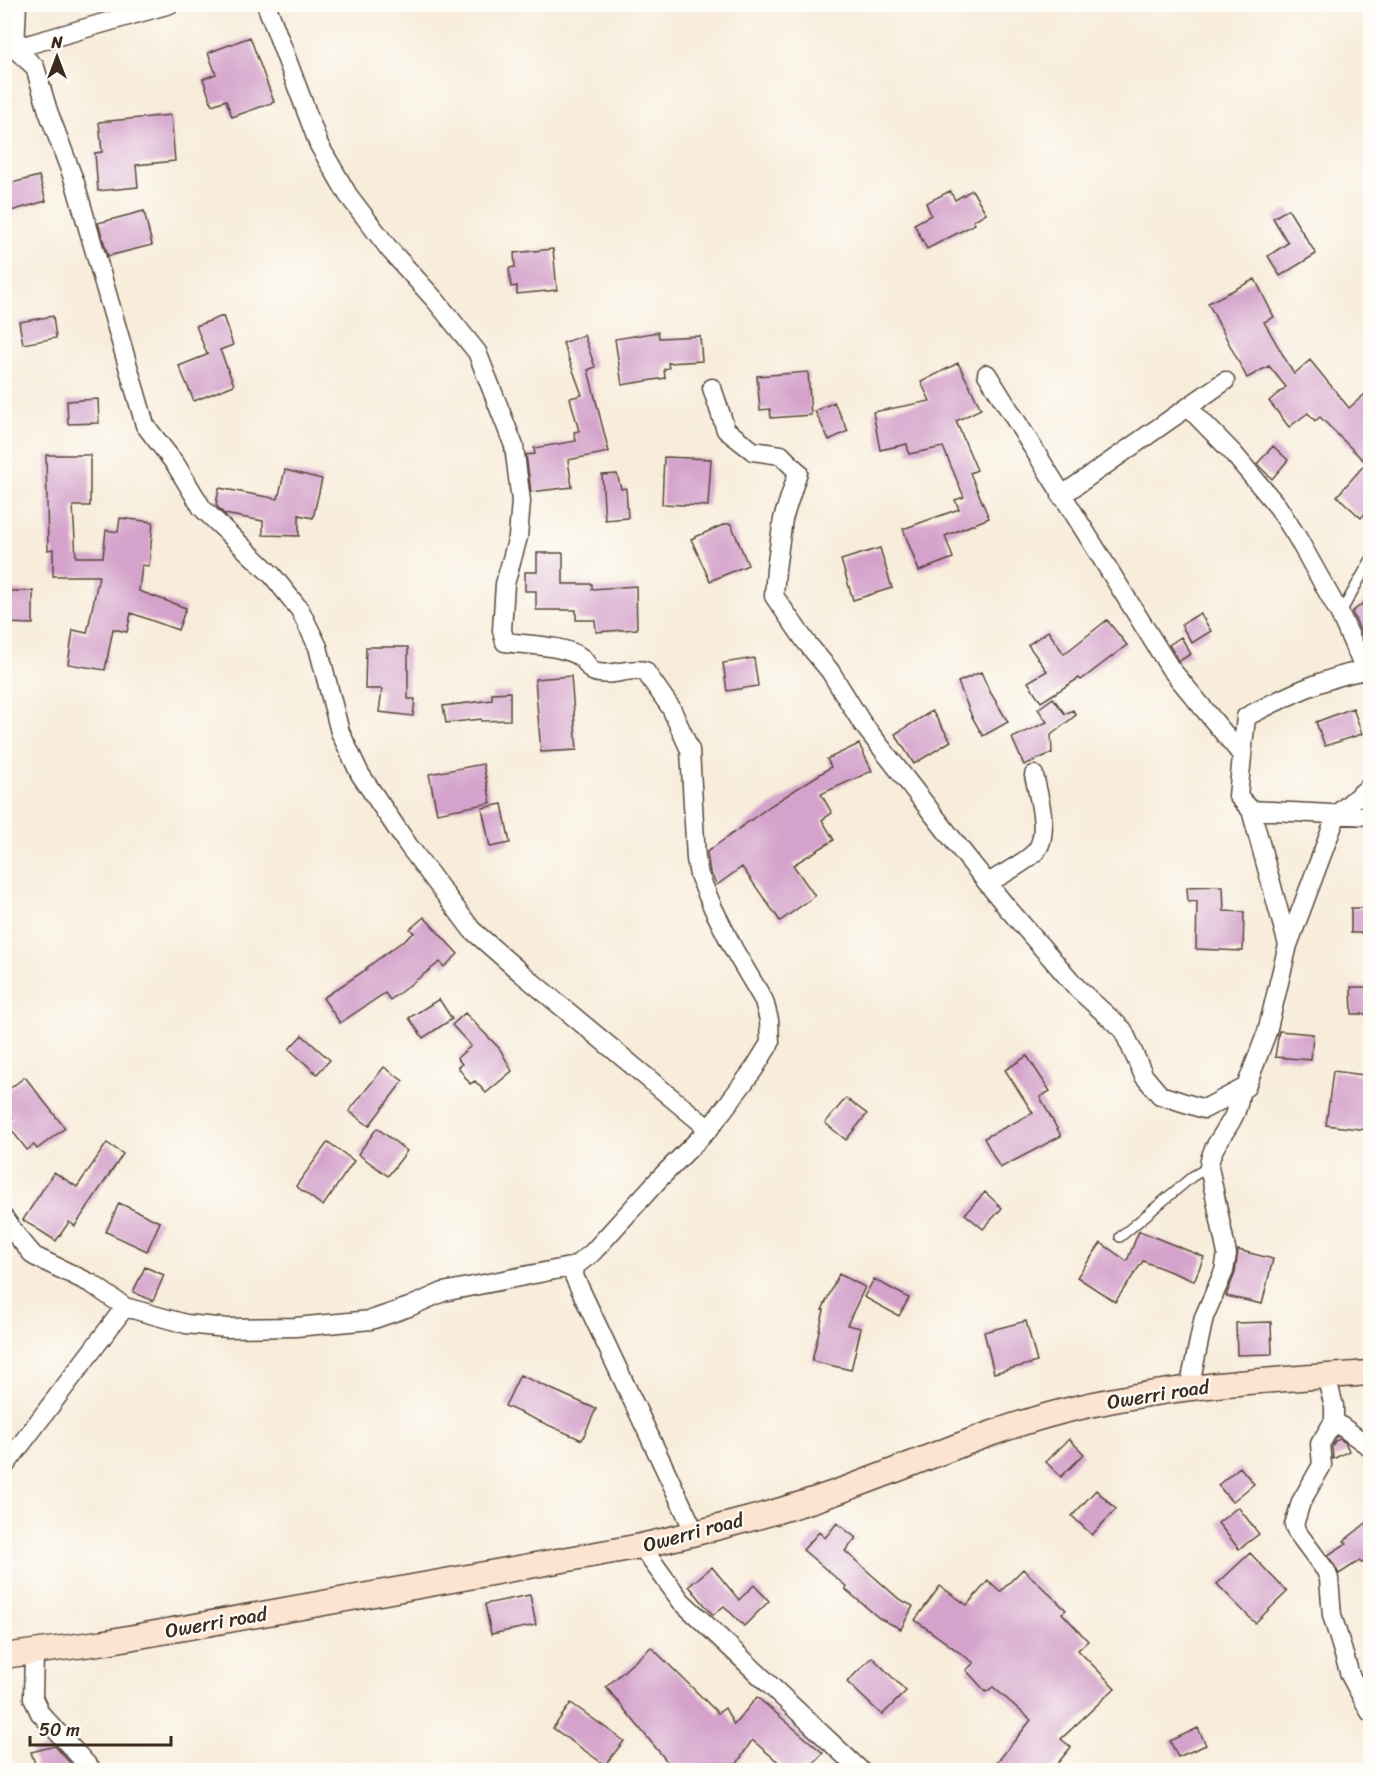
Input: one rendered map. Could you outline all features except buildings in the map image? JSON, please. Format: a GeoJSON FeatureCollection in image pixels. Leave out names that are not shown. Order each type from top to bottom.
{"type":"FeatureCollection","features":[{"type":"Feature","properties":{"kind":"main road","name":"Owerri road"},"geometry":{"type":"LineString","coordinates":[[4,1656],[117,1640],[641,1546],[832,1494],[1028,1421],[1125,1397],[1371,1372]]}},
{"type":"Feature","properties":{"kind":"street"},"geometry":{"type":"LineString","coordinates":[[10,50],[17,4]]}},
{"type":"Feature","properties":{"kind":"street"},"geometry":{"type":"LineString","coordinates":[[10,50],[170,4]]}},
{"type":"Feature","properties":{"kind":"street"},"geometry":{"type":"LineString","coordinates":[[4,1218],[34,1256],[93,1284],[125,1307],[186,1324],[226,1328],[333,1325],[371,1320],[410,1307],[443,1292],[575,1266],[592,1253],[659,1179],[709,1129],[754,1069],[770,1043],[769,1020],[764,1001],[734,950],[699,875],[696,860],[690,750],[671,708],[645,670],[599,674],[590,670],[583,658],[558,648],[505,642],[502,630],[506,584],[518,537],[521,501],[514,446],[477,352],[436,301],[390,250],[348,195],[319,145],[266,4]]}},
{"type":"Feature","properties":{"kind":"street"},"geometry":{"type":"LineString","coordinates":[[10,50],[35,67],[48,111],[75,183],[145,425],[176,465],[202,508],[272,575],[300,610],[318,647],[340,732],[360,774],[408,845],[472,930],[709,1129]]}},
{"type":"Feature","properties":{"kind":"street"},"geometry":{"type":"LineString","coordinates":[[987,374],[1170,668],[1242,754]]}},
{"type":"Feature","properties":{"kind":"street"},"geometry":{"type":"LineString","coordinates":[[1061,496],[1225,381]]}},
{"type":"Feature","properties":{"kind":"street"},"geometry":{"type":"LineString","coordinates":[[712,388],[726,430],[753,451],[781,455],[798,472],[783,519],[774,596],[806,642],[830,671],[862,723],[988,883],[1078,989],[1123,1030],[1144,1076],[1160,1095],[1204,1109],[1246,1087],[1267,1032],[1288,945],[1337,814],[1371,786]]}},
{"type":"Feature","properties":{"kind":"street"},"geometry":{"type":"LineString","coordinates":[[1188,407],[1251,474],[1278,507],[1340,614],[1368,672],[1341,675],[1286,696],[1246,717],[1238,796],[1251,810],[1288,945]]}},
{"type":"Feature","properties":{"kind":"street"},"geometry":{"type":"LineString","coordinates":[[988,883],[1037,852],[1042,839],[1043,821],[1034,775]]}},
{"type":"Feature","properties":{"kind":"street"},"geometry":{"type":"LineString","coordinates":[[1251,810],[1371,816]]}},
{"type":"Feature","properties":{"kind":"street"},"geometry":{"type":"LineString","coordinates":[[1189,1389],[1204,1317],[1224,1271],[1227,1254],[1209,1167],[1212,1154],[1236,1114],[1240,1090]]}},
{"type":"Feature","properties":{"kind":"street"},"geometry":{"type":"LineString","coordinates":[[575,1266],[574,1276],[695,1533]]}},
{"type":"Feature","properties":{"kind":"street"},"geometry":{"type":"LineString","coordinates":[[4,1467],[125,1307]]}},
{"type":"Feature","properties":{"kind":"street"},"geometry":{"type":"LineString","coordinates":[[1326,1376],[1334,1406],[1334,1421],[1320,1444],[1322,1465],[1301,1502],[1294,1525],[1328,1574],[1332,1615],[1350,1676],[1371,1712]]}},
{"type":"Feature","properties":{"kind":"street"},"geometry":{"type":"LineString","coordinates":[[1334,1421],[1371,1447]]}},
{"type":"Feature","properties":{"kind":"street"},"geometry":{"type":"LineString","coordinates":[[641,1546],[681,1601],[860,1770]]}},
{"type":"Feature","properties":{"kind":"street"},"geometry":{"type":"LineString","coordinates":[[34,1652],[33,1698],[40,1713],[92,1770]]}},
{"type":"Feature","properties":{"kind":"lane"},"geometry":{"type":"LineString","coordinates":[[1340,614],[1371,561]]}},
{"type":"Feature","properties":{"kind":"lane"},"geometry":{"type":"LineString","coordinates":[[1120,1238],[1193,1176],[1209,1167]]}}]}
